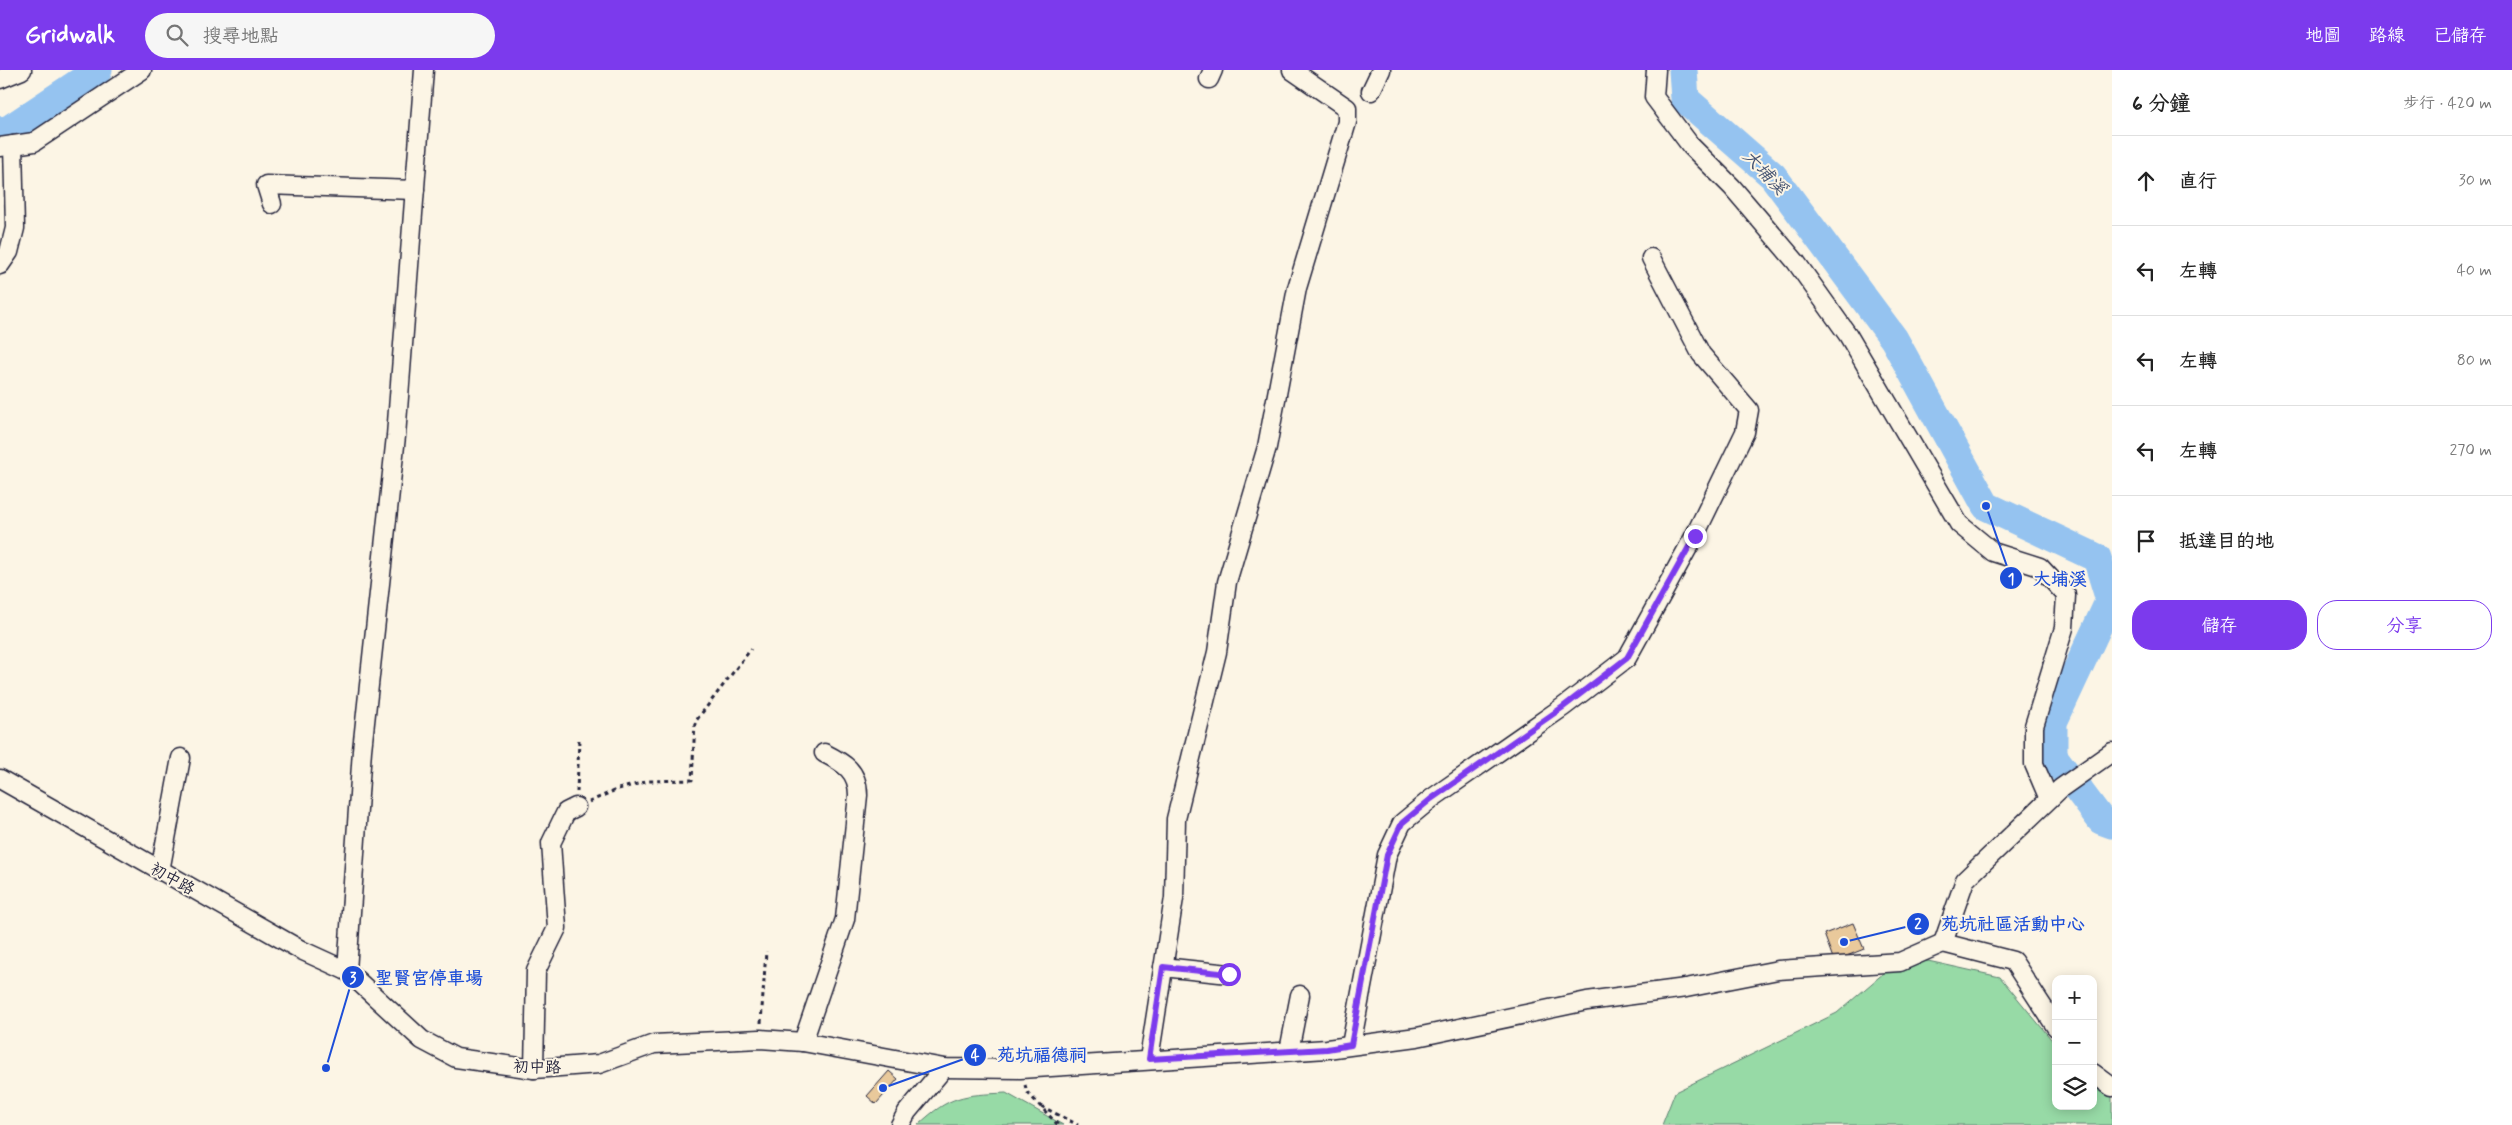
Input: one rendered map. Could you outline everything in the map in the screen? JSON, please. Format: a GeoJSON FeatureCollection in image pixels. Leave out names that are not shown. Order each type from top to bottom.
{"type":"FeatureCollection","features":[{"type":"Feature","properties":{"kind":"street"},"geometry":{"type":"LineString","coordinates":[[0,79],[22,70]]}},
{"type":"Feature","properties":{"kind":"street"},"geometry":{"type":"LineString","coordinates":[[0,265],[9,252],[15,228],[6,146],[34,142],[142,70]]}},
{"type":"Feature","properties":{"kind":"street"},"geometry":{"type":"LineString","coordinates":[[347,971],[362,750],[396,436],[424,70]]}},
{"type":"Feature","properties":{"kind":"street"},"geometry":{"type":"LineString","coordinates":[[1149,1059],[1174,898],[1176,819],[1217,652],[1227,582],[1267,447],[1297,288],[1347,122],[1347,108],[1292,70]]}},
{"type":"Feature","properties":{"kind":"street"},"geometry":{"type":"LineString","coordinates":[[1372,91],[1381,70]]}},
{"type":"Feature","properties":{"kind":"street"},"geometry":{"type":"LineString","coordinates":[[1656,70],[1654,97],[1691,146],[1732,187],[1807,278],[1848,335],[1959,524],[1993,552],[2040,567],[2066,595],[2064,628],[2040,699],[2034,726],[2034,764],[2055,794]]}},
{"type":"Feature","properties":{"kind":"street"},"geometry":{"type":"LineString","coordinates":[[272,204],[266,185],[415,190]]}},
{"type":"Feature","properties":{"kind":"street"},"geometry":{"type":"LineString","coordinates":[[1351,1045],[1387,855],[1402,823],[1431,799],[1563,707],[1627,658],[1695,536],[1745,432],[1749,410],[1700,354],[1651,258]]}},
{"type":"Feature","properties":{"kind":"street"},"geometry":{"type":"LineString","coordinates":[[2052,1020],[2013,960],[1943,944],[1965,880],[2055,794],[2112,752]]}},
{"type":"Feature","properties":{"kind":"street"},"geometry":{"type":"LineString","coordinates":[[803,1042],[845,919],[858,795],[858,781],[843,762],[824,753]]}},
{"type":"Feature","properties":{"kind":"street"},"geometry":{"type":"LineString","coordinates":[[160,871],[181,758]]}},
{"type":"Feature","properties":{"kind":"street","name":"初中路"},"geometry":{"type":"LineString","coordinates":[[0,779],[300,950],[347,971],[422,1040],[456,1058],[534,1069],[599,1064],[654,1044],[760,1039],[803,1042],[944,1068],[1020,1069],[1289,1051],[1417,1037],[1587,1001],[1686,988],[1778,970],[1900,962],[1943,944]]}},
{"type":"Feature","properties":{"kind":"street"},"geometry":{"type":"LineString","coordinates":[[534,1069],[536,972],[557,928],[551,843],[566,812],[576,807]]}},
{"type":"Feature","properties":{"kind":"street"},"geometry":{"type":"LineString","coordinates":[[1163,967],[1229,974]]}},
{"type":"Feature","properties":{"kind":"street"},"geometry":{"type":"LineString","coordinates":[[1289,1051],[1300,995]]}},
{"type":"Feature","properties":{"kind":"street"},"geometry":{"type":"LineString","coordinates":[[900,1125],[907,1112],[944,1068]]}},
{"type":"Feature","properties":{"kind":"street"},"geometry":{"type":"LineString","coordinates":[[2097,1076],[2112,1087]]}},
{"type":"Feature","properties":{"kind":"path"},"geometry":{"type":"LineString","coordinates":[[580,739],[576,807],[618,790],[649,781],[692,780],[695,722],[751,649]]}},
{"type":"Feature","properties":{"kind":"path"},"geometry":{"type":"LineString","coordinates":[[760,1039],[766,951]]}},
{"type":"Feature","properties":{"kind":"path"},"geometry":{"type":"LineString","coordinates":[[1020,1069],[1028,1092],[1058,1125]]}},
{"type":"Feature","properties":{"kind":"path"},"geometry":{"type":"LineString","coordinates":[[1039,1104],[1078,1125]]}},
{"type":"Feature","properties":{"kind":"green space"},"geometry":{"type":"Polygon","coordinates":[[[1928,961],[2000,977],[2052,1040],[2052,1110],[2097,1110],[2097,1075],[2112,1081],[2112,1125],[1662,1125],[1675,1092],[1837,1013],[1892,966],[1928,961]]]}},
{"type":"Feature","properties":{"kind":"green space"},"geometry":{"type":"Polygon","coordinates":[[[1006,1093],[1063,1125],[918,1125],[939,1108],[958,1098],[1006,1093]]]}},
{"type":"Feature","properties":{"kind":"building"},"geometry":{"type":"Polygon","coordinates":[[[1853,923],[1864,949],[1834,961],[1824,934],[1853,923]]]}},
{"type":"Feature","properties":{"kind":"building"},"geometry":{"type":"Polygon","coordinates":[[[889,1071],[898,1079],[876,1104],[867,1096],[889,1071]]]}},
{"type":"Feature","properties":{"kind":"waterway","name":"大埔溪"},"geometry":{"type":"LineString","coordinates":[[0,131],[8,130],[98,70]]}},
{"type":"Feature","properties":{"kind":"waterway","name":"大埔溪"},"geometry":{"type":"LineString","coordinates":[[1683,70],[1685,99],[1773,176],[1894,339],[1986,506],[2097,558],[2110,600],[2053,722],[2053,756],[2101,820],[2112,824]]}},
{"type":"Feature","properties":{"kind":"place","name":"大埔溪"},"geometry":{"type":"Point","coordinates":[1986,506]}},
{"type":"Feature","properties":{"kind":"place","name":"苑坑社區活動中心"},"geometry":{"type":"Point","coordinates":[1844,942]}},
{"type":"Feature","properties":{"kind":"place","name":"聖賢宮停車場"},"geometry":{"type":"Point","coordinates":[326,1068]}},
{"type":"Feature","properties":{"kind":"place","name":"苑坑福德祠"},"geometry":{"type":"Point","coordinates":[883,1088]}},
{"type":"Feature","properties":{"kind":"route"},"geometry":{"type":"LineString","coordinates":[[1229,974],[1163,967],[1149,1059],[1327,1049],[1351,1045],[1387,855],[1402,823],[1431,799],[1563,707],[1627,658],[1695,536]]}}]}
